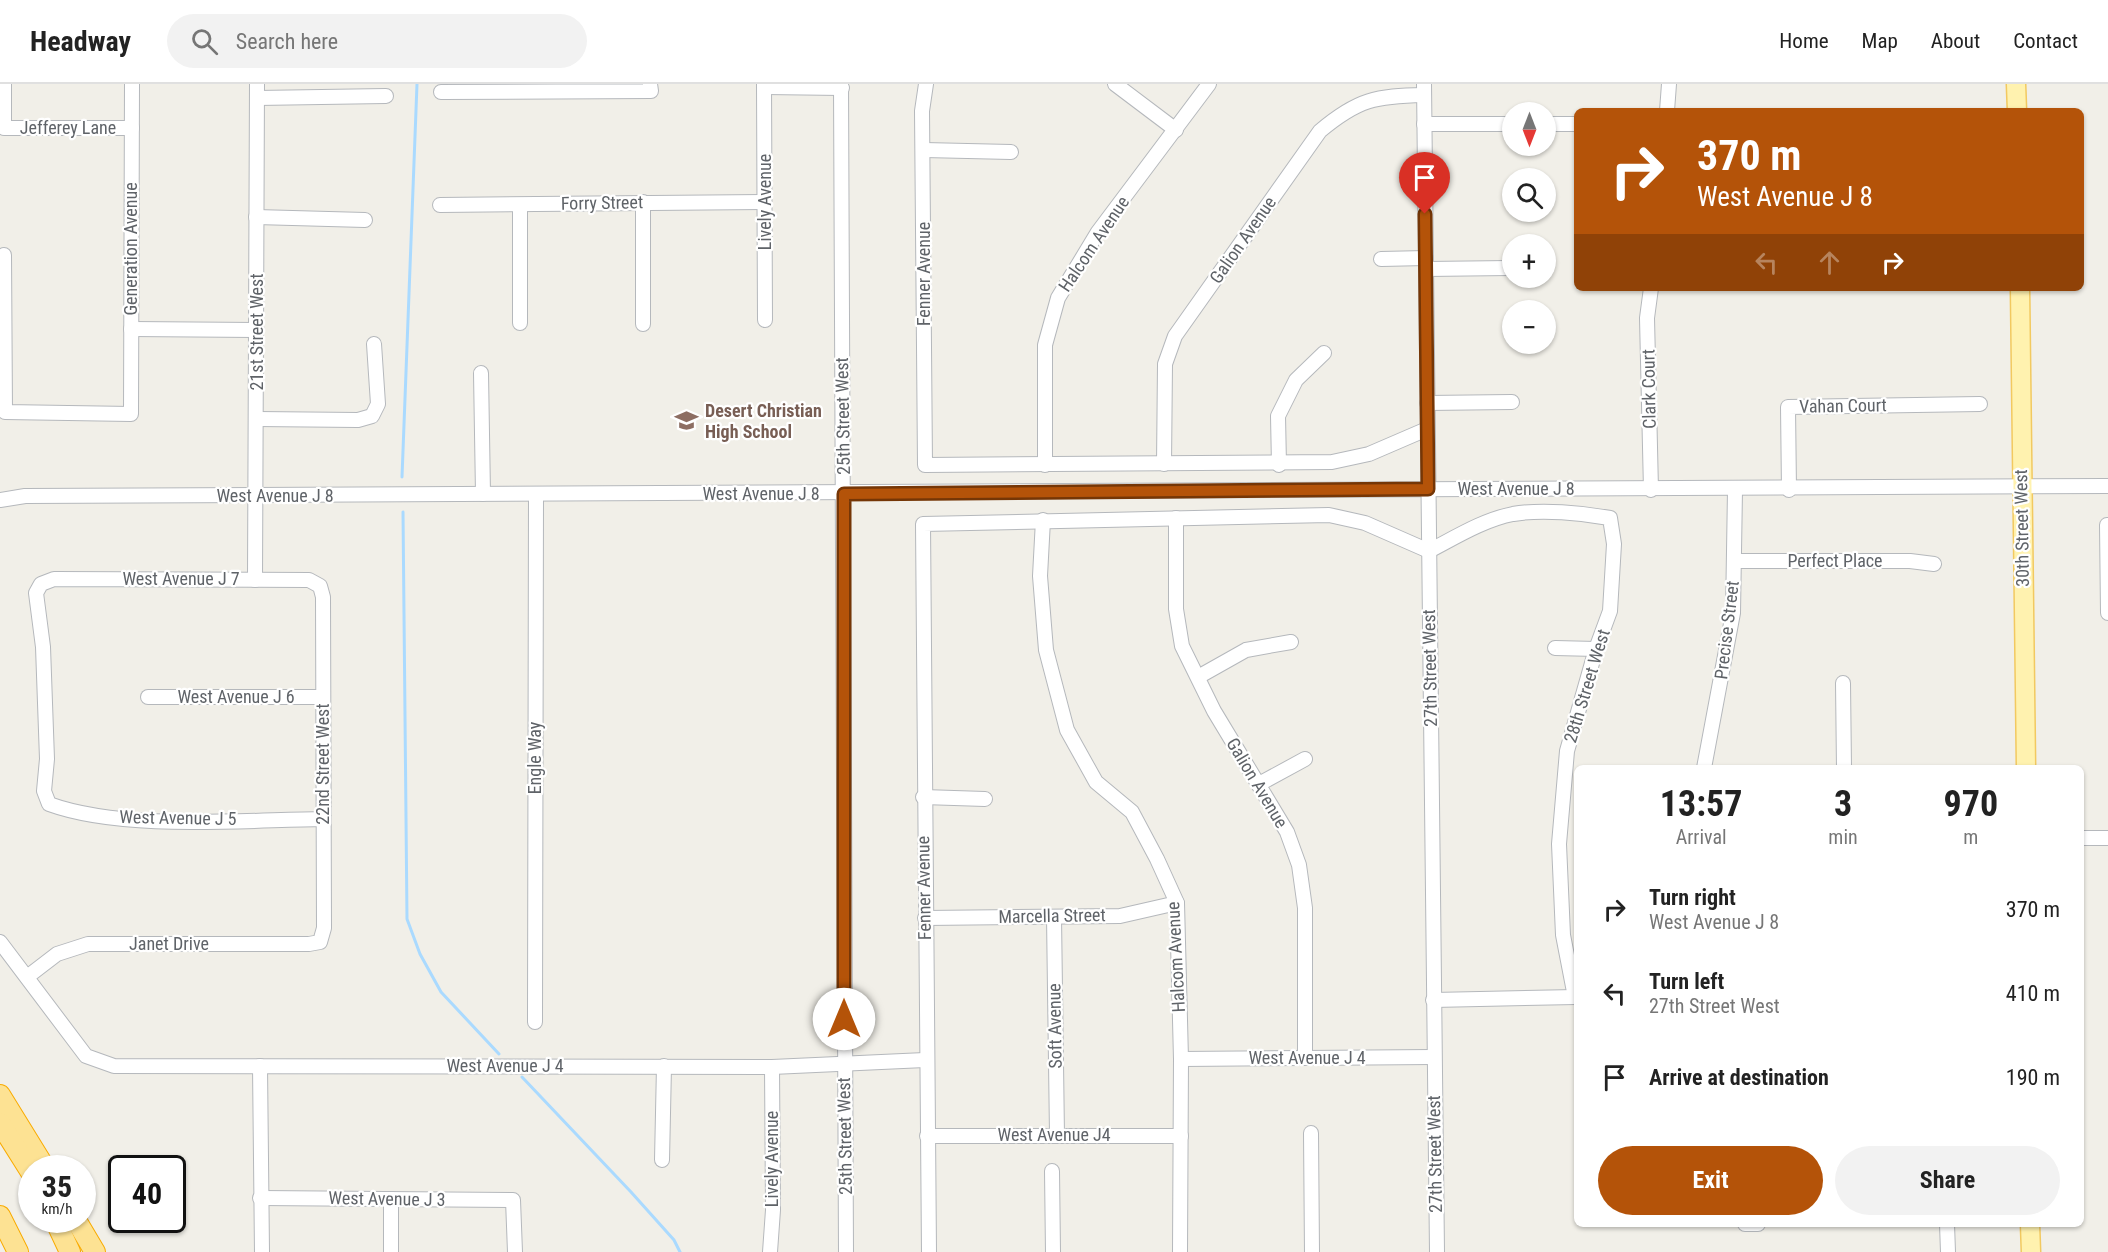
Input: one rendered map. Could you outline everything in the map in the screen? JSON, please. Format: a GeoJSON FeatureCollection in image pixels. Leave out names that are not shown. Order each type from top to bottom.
{"type":"FeatureCollection","features":[{"type":"Feature","properties":{"kind":"highway"},"geometry":{"type":"LineString","coordinates":[[0,1095],[37,1155]]}},
{"type":"Feature","properties":{"kind":"highway"},"geometry":{"type":"LineString","coordinates":[[0,1123],[20,1155]]}},
{"type":"Feature","properties":{"kind":"highway"},"geometry":{"type":"LineString","coordinates":[[0,1216],[18,1252]]}},
{"type":"Feature","properties":{"kind":"highway"},"geometry":{"type":"LineString","coordinates":[[61,1233],[70,1252]]}},
{"type":"Feature","properties":{"kind":"highway"},"geometry":{"type":"LineString","coordinates":[[84,1233],[95,1252]]}},
{"type":"Feature","properties":{"kind":"main road"},"geometry":{"type":"LineString","coordinates":[[2016,84],[2017,108]]}},
{"type":"Feature","properties":{"kind":"main road","name":"30th Street West"},"geometry":{"type":"LineString","coordinates":[[2020,291],[2026,765]]}},
{"type":"Feature","properties":{"kind":"main road"},"geometry":{"type":"LineString","coordinates":[[2030,1227],[2031,1252]]}},
{"type":"Feature","properties":{"kind":"street","name":"Jefferey Lane"},"geometry":{"type":"LineString","coordinates":[[4,84],[4,128],[132,128]]}},
{"type":"Feature","properties":{"kind":"street","name":"Generation Avenue"},"geometry":{"type":"LineString","coordinates":[[4,255],[5,412],[131,414],[132,84]]}},
{"type":"Feature","properties":{"kind":"street","name":"Fenner Avenue"},"geometry":{"type":"LineString","coordinates":[[926,84],[922,111],[925,465],[1045,465]]}},
{"type":"Feature","properties":{"kind":"street"},"geometry":{"type":"LineString","coordinates":[[1115,84],[1176,130]]}},
{"type":"Feature","properties":{"kind":"street","name":"Halcom Avenue"},"geometry":{"type":"LineString","coordinates":[[1045,465],[1045,345],[1058,298],[1098,232],[1209,84]]}},
{"type":"Feature","properties":{"kind":"street"},"geometry":{"type":"LineString","coordinates":[[1667,108],[1669,84]]}},
{"type":"Feature","properties":{"kind":"street"},"geometry":{"type":"LineString","coordinates":[[765,86],[842,86]]}},
{"type":"Feature","properties":{"kind":"street","name":"Lively Avenue"},"geometry":{"type":"LineString","coordinates":[[765,86],[765,320]]}},
{"type":"Feature","properties":{"kind":"street","name":"25th Street West"},"geometry":{"type":"LineString","coordinates":[[842,86],[846,1252]]}},
{"type":"Feature","properties":{"kind":"street"},"geometry":{"type":"LineString","coordinates":[[441,92],[651,88]]}},
{"type":"Feature","properties":{"kind":"street","name":"27th Street West"},"geometry":{"type":"LineString","coordinates":[[1424,90],[1437,1252]]}},
{"type":"Feature","properties":{"kind":"street","name":"Galion Avenue"},"geometry":{"type":"LineString","coordinates":[[1164,464],[1165,364],[1175,336],[1320,131],[1346,109],[1383,95],[1424,90]]}},
{"type":"Feature","properties":{"kind":"street"},"geometry":{"type":"LineString","coordinates":[[257,91],[386,96]]}},
{"type":"Feature","properties":{"kind":"street","name":"21st Street West"},"geometry":{"type":"LineString","coordinates":[[255,580],[257,91]]}},
{"type":"Feature","properties":{"kind":"street"},"geometry":{"type":"LineString","coordinates":[[1424,124],[1502,124]]}},
{"type":"Feature","properties":{"kind":"street"},"geometry":{"type":"LineString","coordinates":[[1556,124],[1574,124]]}},
{"type":"Feature","properties":{"kind":"street"},"geometry":{"type":"LineString","coordinates":[[924,150],[1011,152]]}},
{"type":"Feature","properties":{"kind":"street"},"geometry":{"type":"LineString","coordinates":[[643,202],[643,324]]}},
{"type":"Feature","properties":{"kind":"street","name":"Forry Street"},"geometry":{"type":"LineString","coordinates":[[440,205],[764,202]]}},
{"type":"Feature","properties":{"kind":"street"},"geometry":{"type":"LineString","coordinates":[[520,205],[520,323]]}},
{"type":"Feature","properties":{"kind":"street"},"geometry":{"type":"LineString","coordinates":[[256,217],[365,220]]}},
{"type":"Feature","properties":{"kind":"street"},"geometry":{"type":"LineString","coordinates":[[1382,259],[1502,268]]}},
{"type":"Feature","properties":{"kind":"street","name":"Clark Court"},"geometry":{"type":"LineString","coordinates":[[1651,291],[1647,318],[1651,490]]}},
{"type":"Feature","properties":{"kind":"street"},"geometry":{"type":"LineString","coordinates":[[131,329],[257,330]]}},
{"type":"Feature","properties":{"kind":"street"},"geometry":{"type":"LineString","coordinates":[[257,419],[358,420],[372,416],[378,404],[374,344]]}},
{"type":"Feature","properties":{"kind":"street"},"geometry":{"type":"LineString","coordinates":[[1279,465],[1278,416],[1296,381],[1324,353]]}},
{"type":"Feature","properties":{"kind":"street"},"geometry":{"type":"LineString","coordinates":[[481,373],[483,494]]}},
{"type":"Feature","properties":{"kind":"street"},"geometry":{"type":"LineString","coordinates":[[1427,403],[1512,402]]}},
{"type":"Feature","properties":{"kind":"street","name":"Vahan Court"},"geometry":{"type":"LineString","coordinates":[[1789,490],[1788,407],[1980,404]]}},
{"type":"Feature","properties":{"kind":"street"},"geometry":{"type":"LineString","coordinates":[[1045,465],[1279,465],[1332,462],[1369,454],[1427,429]]}},
{"type":"Feature","properties":{"kind":"street","name":"West Avenue J 8"},"geometry":{"type":"LineString","coordinates":[[0,492],[25,496],[256,496],[1428,489],[1789,490],[2108,486]]}},
{"type":"Feature","properties":{"kind":"street","name":"Precise Street"},"geometry":{"type":"LineString","coordinates":[[1705,765],[1733,613],[1735,490]]}},
{"type":"Feature","properties":{"kind":"street","name":"Engle Way"},"geometry":{"type":"LineString","coordinates":[[535,1022],[536,494]]}},
{"type":"Feature","properties":{"kind":"street","name":"West Avenue J 8"},"geometry":{"type":"LineString","coordinates":[[0,500],[25,496]]}},
{"type":"Feature","properties":{"kind":"street","name":"28th Street West"},"geometry":{"type":"LineString","coordinates":[[1429,551],[1481,524],[1514,514],[1585,513],[1610,518],[1614,544],[1610,611],[1596,649],[1567,751],[1558,844],[1563,935],[1574,987]]}},
{"type":"Feature","properties":{"kind":"street"},"geometry":{"type":"LineString","coordinates":[[1043,520],[1329,515],[1365,523],[1429,551]]}},
{"type":"Feature","properties":{"kind":"street","name":"Galion Avenue"},"geometry":{"type":"LineString","coordinates":[[1176,518],[1176,609],[1182,646],[1214,711],[1287,832],[1299,865],[1305,908],[1305,1057]]}},
{"type":"Feature","properties":{"kind":"street","name":"Fenner Avenue"},"geometry":{"type":"LineString","coordinates":[[929,1252],[925,1060],[923,524],[1043,520]]}},
{"type":"Feature","properties":{"kind":"street","name":"Halcom Avenue"},"geometry":{"type":"LineString","coordinates":[[1043,520],[1040,576],[1046,650],[1067,730],[1096,782],[1132,812],[1158,859],[1177,903],[1181,1059],[1180,1252]]}},
{"type":"Feature","properties":{"kind":"street"},"geometry":{"type":"LineString","coordinates":[[2107,525],[2108,613]]}},
{"type":"Feature","properties":{"kind":"street","name":"Perfect Place"},"geometry":{"type":"LineString","coordinates":[[1735,561],[1911,561],[1934,564]]}},
{"type":"Feature","properties":{"kind":"street","name":"West Avenue J 7"},"geometry":{"type":"LineString","coordinates":[[44,791],[47,759],[44,658],[36,593],[40,584],[54,579],[309,580],[320,586]]}},
{"type":"Feature","properties":{"kind":"street","name":"22nd Street West"},"geometry":{"type":"LineString","coordinates":[[320,586],[323,597],[324,928],[320,942]]}},
{"type":"Feature","properties":{"kind":"street"},"geometry":{"type":"LineString","coordinates":[[1198,677],[1246,650],[1291,642]]}},
{"type":"Feature","properties":{"kind":"street"},"geometry":{"type":"LineString","coordinates":[[1555,648],[1596,649]]}},
{"type":"Feature","properties":{"kind":"street"},"geometry":{"type":"LineString","coordinates":[[1844,683],[1845,765]]}},
{"type":"Feature","properties":{"kind":"street","name":"West Avenue J 6"},"geometry":{"type":"LineString","coordinates":[[148,698],[323,697]]}},
{"type":"Feature","properties":{"kind":"street"},"geometry":{"type":"LineString","coordinates":[[1259,784],[1305,759]]}},
{"type":"Feature","properties":{"kind":"street","name":"West Avenue J 5"},"geometry":{"type":"LineString","coordinates":[[44,791],[49,804],[63,810],[141,821],[323,819]]}},
{"type":"Feature","properties":{"kind":"street"},"geometry":{"type":"LineString","coordinates":[[923,796],[985,799]]}},
{"type":"Feature","properties":{"kind":"street"},"geometry":{"type":"LineString","coordinates":[[2084,838],[2108,838]]}},
{"type":"Feature","properties":{"kind":"street","name":"Marcella Street"},"geometry":{"type":"LineString","coordinates":[[925,918],[1120,916],[1177,903]]}},
{"type":"Feature","properties":{"kind":"street","name":"Soft Avenue"},"geometry":{"type":"LineString","coordinates":[[1054,917],[1057,1135]]}},
{"type":"Feature","properties":{"kind":"street"},"geometry":{"type":"LineString","coordinates":[[0,942],[27,977]]}},
{"type":"Feature","properties":{"kind":"street","name":"Janet Drive"},"geometry":{"type":"LineString","coordinates":[[27,977],[57,954],[88,944],[309,944],[320,942]]}},
{"type":"Feature","properties":{"kind":"street","name":"West Avenue J 4"},"geometry":{"type":"LineString","coordinates":[[27,977],[86,1056],[114,1066],[772,1067],[925,1060]]}},
{"type":"Feature","properties":{"kind":"street"},"geometry":{"type":"LineString","coordinates":[[1433,1000],[1574,997]]}},
{"type":"Feature","properties":{"kind":"street","name":"West Avenue J 4"},"geometry":{"type":"LineString","coordinates":[[1181,1059],[1434,1057]]}},
{"type":"Feature","properties":{"kind":"street"},"geometry":{"type":"LineString","coordinates":[[260,1066],[262,1252]]}},
{"type":"Feature","properties":{"kind":"street"},"geometry":{"type":"LineString","coordinates":[[662,1160],[664,1066]]}},
{"type":"Feature","properties":{"kind":"street","name":"Lively Avenue"},"geometry":{"type":"LineString","coordinates":[[770,1252],[773,1210],[772,1067]]}},
{"type":"Feature","properties":{"kind":"street"},"geometry":{"type":"LineString","coordinates":[[1311,1132],[1312,1252]]}},
{"type":"Feature","properties":{"kind":"street","name":"West Avenue J4"},"geometry":{"type":"LineString","coordinates":[[927,1136],[1181,1136]]}},
{"type":"Feature","properties":{"kind":"street"},"geometry":{"type":"LineString","coordinates":[[1052,1171],[1053,1252]]}},
{"type":"Feature","properties":{"kind":"street","name":"West Avenue J 3"},"geometry":{"type":"LineString","coordinates":[[260,1198],[513,1200],[515,1252]]}},
{"type":"Feature","properties":{"kind":"street"},"geometry":{"type":"LineString","coordinates":[[391,1199],[391,1252]]}},
{"type":"Feature","properties":{"kind":"street"},"geometry":{"type":"LineString","coordinates":[[1947,1227],[1948,1252]]}},
{"type":"Feature","properties":{"kind":"waterway"},"geometry":{"type":"LineString","coordinates":[[402,477],[417,84]]}},
{"type":"Feature","properties":{"kind":"waterway"},"geometry":{"type":"LineString","coordinates":[[403,512],[407,919],[420,954],[441,992],[499,1054]]}},
{"type":"Feature","properties":{"kind":"waterway"},"geometry":{"type":"LineString","coordinates":[[522,1077],[631,1192],[674,1240],[680,1252]]}},
{"type":"Feature","properties":{"kind":"place","name":"Desert Christian High School"},"geometry":{"type":"Point","coordinates":[687,421]}},
{"type":"Feature","properties":{"kind":"route"},"geometry":{"type":"LineString","coordinates":[[844,1019],[844,494],[1428,489],[1425,214]]}}]}
